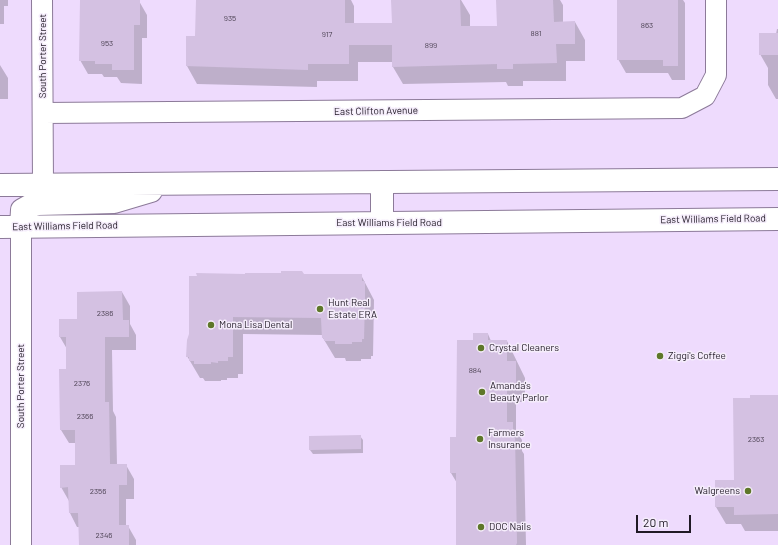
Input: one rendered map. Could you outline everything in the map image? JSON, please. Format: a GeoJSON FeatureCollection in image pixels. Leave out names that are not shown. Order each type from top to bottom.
{"type":"FeatureCollection","features":[{"type":"Feature","properties":{"kind":"main road"},"geometry":{"type":"LineString","coordinates":[[0,185],[778,178]]}},
{"type":"Feature","properties":{"kind":"main road"},"geometry":{"type":"LineString","coordinates":[[382,182],[382,223]]}},
{"type":"Feature","properties":{"kind":"main road"},"geometry":{"type":"LineString","coordinates":[[10,227],[22,210],[33,205],[114,202],[178,183]]}},
{"type":"Feature","properties":{"kind":"main road","name":"East Williams Field Road"},"geometry":{"type":"LineString","coordinates":[[10,227],[265,223],[778,219]]}},
{"type":"Feature","properties":{"kind":"street","name":"South Porter Street"},"geometry":{"type":"LineString","coordinates":[[42,0],[43,184]]}},
{"type":"Feature","properties":{"kind":"street","name":"East Clifton Avenue"},"geometry":{"type":"LineString","coordinates":[[43,114],[682,108],[706,96],[716,75],[716,0]]}},
{"type":"Feature","properties":{"kind":"street","name":"South Porter Street"},"geometry":{"type":"LineString","coordinates":[[10,227],[21,545]]}},
{"type":"Feature","properties":{"kind":"building"},"geometry":{"type":"Polygon","coordinates":[[[80,0],[140,0],[140,25],[134,25],[134,70],[112,70],[112,64],[95,64],[95,61],[79,61],[80,0]]]}},
{"type":"Feature","properties":{"kind":"building"},"geometry":{"type":"Polygon","coordinates":[[[196,0],[345,0],[345,23],[392,23],[391,0],[460,0],[461,26],[497,26],[496,0],[553,0],[554,22],[575,21],[575,44],[556,44],[557,63],[513,64],[513,69],[497,69],[497,64],[392,67],[392,45],[349,45],[349,64],[308,64],[308,70],[186,66],[186,36],[195,36],[196,0]]]}},
{"type":"Feature","properties":{"kind":"building"},"geometry":{"type":"Polygon","coordinates":[[[617,0],[678,0],[678,66],[663,66],[663,60],[617,60],[617,0]]]}},
{"type":"Feature","properties":{"kind":"building"},"geometry":{"type":"Polygon","coordinates":[[[759,33],[778,33],[778,55],[759,55],[759,33]]]}},
{"type":"Feature","properties":{"kind":"building"},"geometry":{"type":"Polygon","coordinates":[[[281,271],[302,271],[304,274],[362,274],[362,281],[365,281],[365,298],[364,339],[362,339],[362,342],[352,342],[352,344],[335,344],[335,341],[324,341],[324,338],[322,338],[321,318],[233,317],[233,357],[228,357],[228,361],[218,361],[218,363],[211,362],[211,364],[194,364],[194,361],[189,361],[189,357],[186,357],[187,340],[189,334],[189,276],[197,276],[196,273],[245,274],[281,273],[281,271]]]}},
{"type":"Feature","properties":{"kind":"building"},"geometry":{"type":"Polygon","coordinates":[[[122,291],[123,320],[129,320],[129,337],[105,337],[105,402],[109,402],[110,464],[127,464],[127,485],[119,485],[119,525],[129,525],[129,545],[79,545],[78,513],[69,513],[68,487],[60,488],[60,465],[75,465],[75,430],[60,430],[59,369],[66,369],[66,337],[59,337],[59,319],[77,319],[77,292],[122,291]]]}},
{"type":"Feature","properties":{"kind":"building"},"geometry":{"type":"Polygon","coordinates":[[[473,333],[488,333],[488,340],[507,340],[507,361],[516,361],[516,386],[507,386],[507,422],[513,422],[513,437],[515,437],[516,545],[456,545],[456,473],[450,473],[450,437],[456,437],[457,340],[473,340],[473,333]]]}},
{"type":"Feature","properties":{"kind":"building","name":"Walgreens"},"geometry":{"type":"Polygon","coordinates":[[[750,395],[778,395],[778,514],[734,515],[734,507],[715,507],[715,480],[734,480],[733,398],[750,398],[750,395]]]}},
{"type":"Feature","properties":{"kind":"building"},"geometry":{"type":"Polygon","coordinates":[[[361,435],[361,449],[309,450],[309,436],[361,435]]]}},
{"type":"Feature","properties":{"kind":"place","name":"Hunt Real Estate ERA"},"geometry":{"type":"Point","coordinates":[320,309]}},
{"type":"Feature","properties":{"kind":"place","name":"Mona Lisa Dental"},"geometry":{"type":"Point","coordinates":[211,325]}},
{"type":"Feature","properties":{"kind":"place","name":"Crystal Cleaners"},"geometry":{"type":"Point","coordinates":[481,348]}},
{"type":"Feature","properties":{"kind":"place","name":"Ziggi's Coffee"},"geometry":{"type":"Point","coordinates":[660,356]}},
{"type":"Feature","properties":{"kind":"place","name":"Amanda's Beauty Parlor"},"geometry":{"type":"Point","coordinates":[482,392]}},
{"type":"Feature","properties":{"kind":"place","name":"Farmers Insurance"},"geometry":{"type":"Point","coordinates":[480,439]}},
{"type":"Feature","properties":{"kind":"place","name":"Walgreens"},"geometry":{"type":"Point","coordinates":[748,491]}},
{"type":"Feature","properties":{"kind":"place","name":"DOC Nails"},"geometry":{"type":"Point","coordinates":[481,527]}}]}
